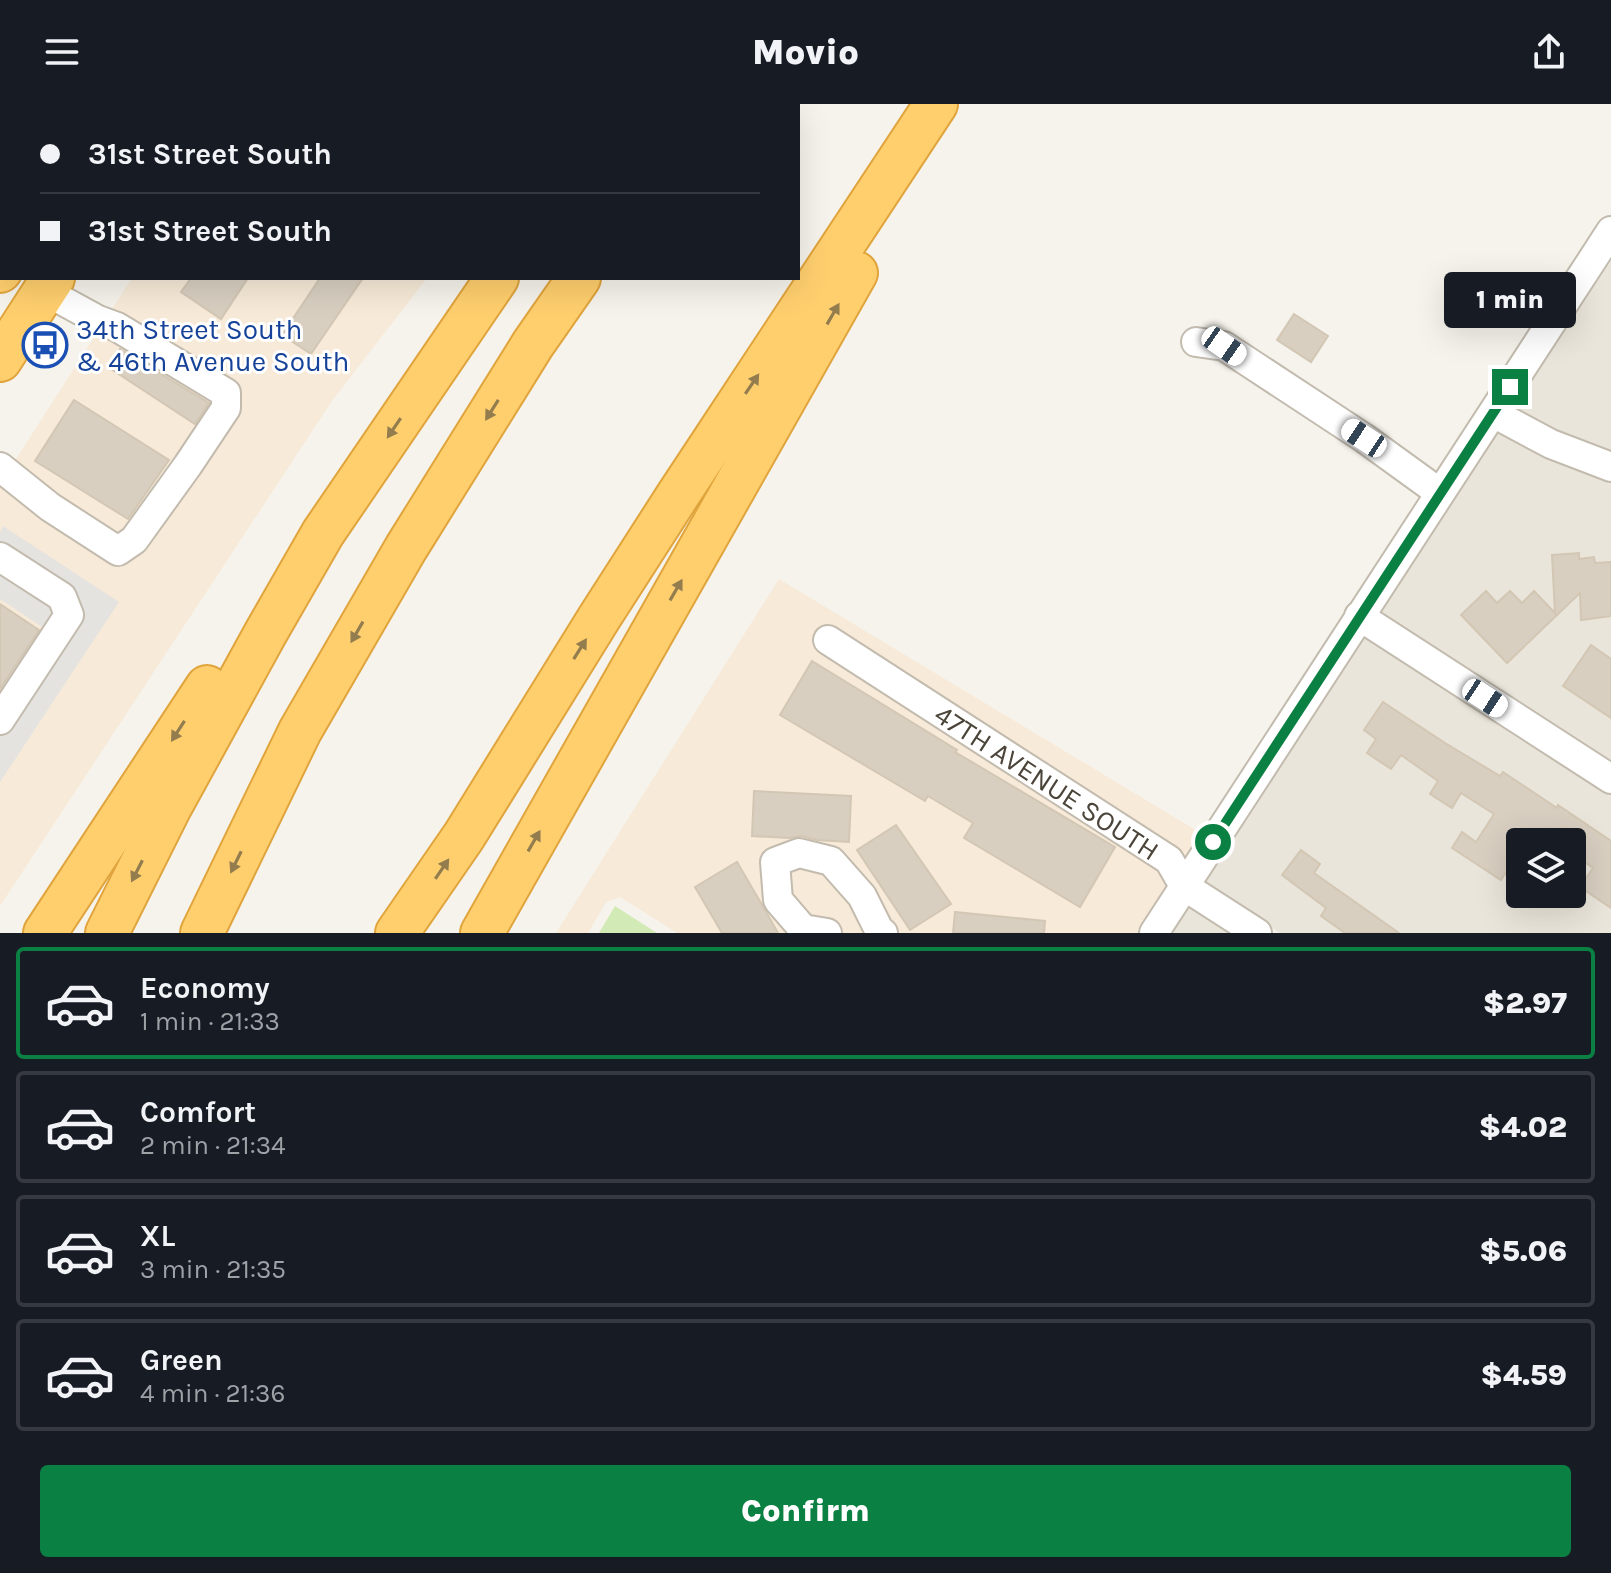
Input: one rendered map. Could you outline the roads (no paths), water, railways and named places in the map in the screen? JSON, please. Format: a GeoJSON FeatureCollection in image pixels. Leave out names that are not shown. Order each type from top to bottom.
{"type":"FeatureCollection","features":[{"type":"Feature","properties":{"kind":"highway"},"geometry":{"type":"LineString","coordinates":[[397,933],[464,836],[678,495],[936,104]]}},
{"type":"Feature","properties":{"kind":"highway"},"geometry":{"type":"LineString","coordinates":[[482,933],[885,222],[912,143]]}},
{"type":"Feature","properties":{"kind":"highway"},"geometry":{"type":"LineString","coordinates":[[0,360],[49,284]]}},
{"type":"Feature","properties":{"kind":"highway"},"geometry":{"type":"LineString","coordinates":[[107,933],[169,809],[323,533],[490,286]]}},
{"type":"Feature","properties":{"kind":"highway"},"geometry":{"type":"LineString","coordinates":[[202,933],[300,731],[406,548],[533,344],[571,289]]}},
{"type":"Feature","properties":{"kind":"highway"},"geometry":{"type":"LineString","coordinates":[[45,933],[249,623],[323,533]]}},
{"type":"Feature","properties":{"kind":"street"},"geometry":{"type":"LineString","coordinates":[[1154,933],[1611,231]]}},
{"type":"Feature","properties":{"kind":"street"},"geometry":{"type":"LineString","coordinates":[[0,467],[50,507],[118,551],[134,540],[226,408],[226,393],[117,327],[98,320],[49,284]]}},
{"type":"Feature","properties":{"kind":"street"},"geometry":{"type":"LineString","coordinates":[[1196,342],[1224,346],[1364,438],[1440,493]]}},
{"type":"Feature","properties":{"kind":"street"},"geometry":{"type":"LineString","coordinates":[[1493,413],[1551,444],[1611,467]]}},
{"type":"Feature","properties":{"kind":"street"},"geometry":{"type":"LineString","coordinates":[[0,557],[62,597],[69,615],[0,720]]}},
{"type":"Feature","properties":{"kind":"street"},"geometry":{"type":"LineString","coordinates":[[1359,616],[1611,779]]}},
{"type":"Feature","properties":{"kind":"street","name":"47TH AVENUE SOUTH"},"geometry":{"type":"LineString","coordinates":[[828,640],[1169,860],[1184,886],[1257,933]]}},
{"type":"Feature","properties":{"kind":"street"},"geometry":{"type":"LineString","coordinates":[[827,933],[803,929],[778,900],[775,862],[799,853],[831,861],[862,896],[878,932]]}},
{"type":"Feature","properties":{"kind":"place","name":"34th Street South & 46th Avenue South"},"geometry":{"type":"Point","coordinates":[45,345]}}]}
